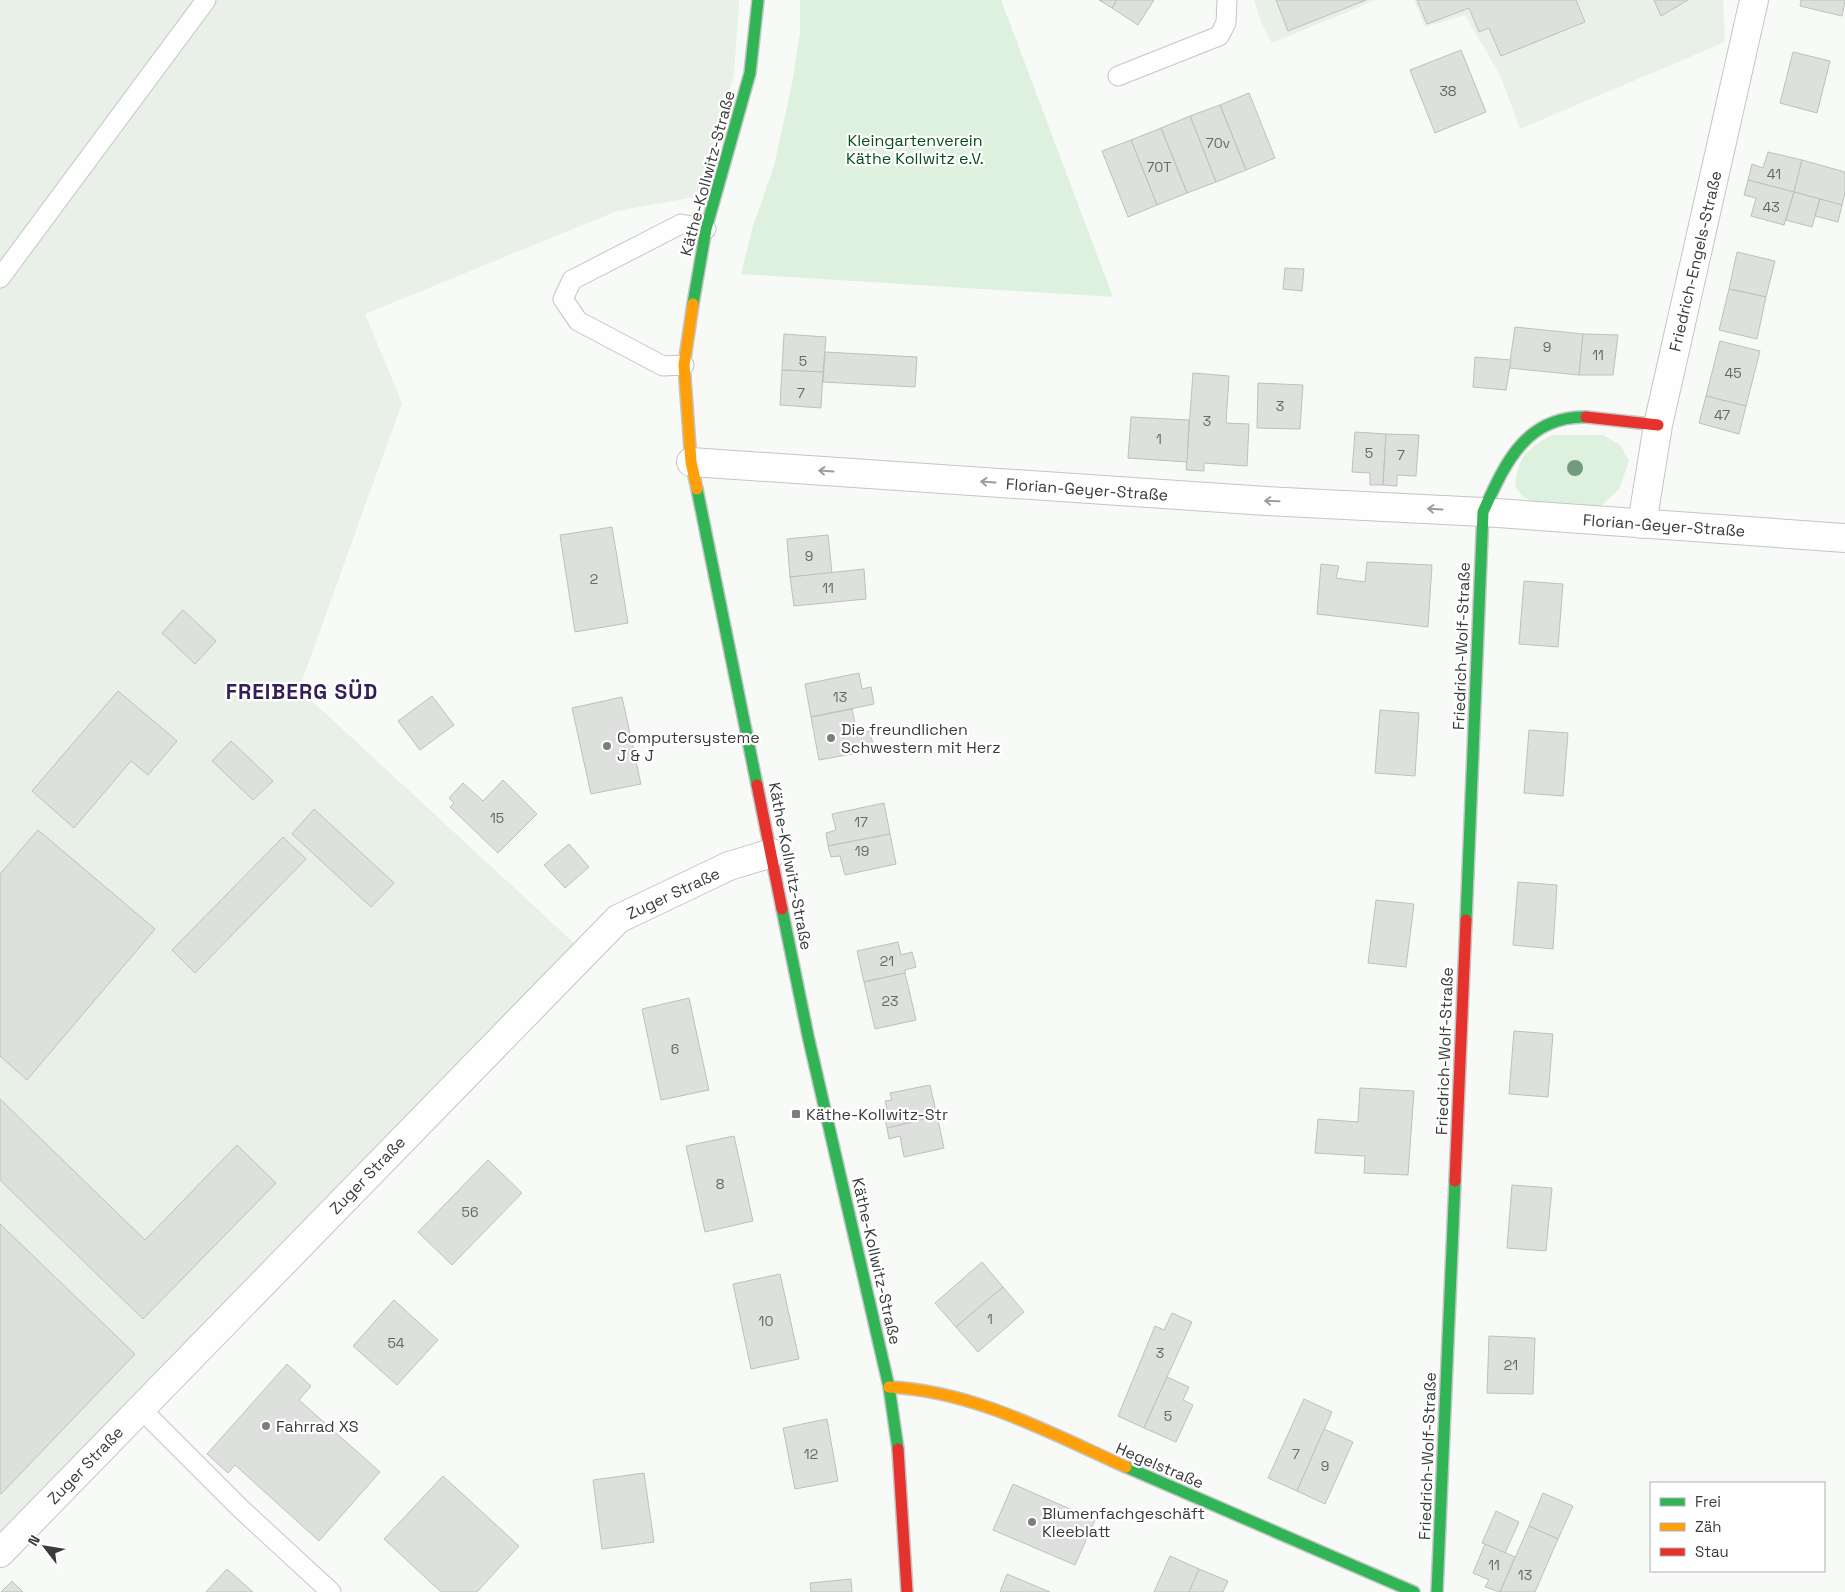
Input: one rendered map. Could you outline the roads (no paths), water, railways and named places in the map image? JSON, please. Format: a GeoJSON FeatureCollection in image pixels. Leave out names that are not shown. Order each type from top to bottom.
{"type":"FeatureCollection","features":[{"type":"Feature","properties":{"kind":"street","name":"Käthe-Kollwitz-Straße"},"geometry":{"type":"LineString","coordinates":[[758,0],[750,73],[706,229],[684,365],[691,462],[808,1036],[890,1387],[898,1461],[907,1592]]}},
{"type":"Feature","properties":{"kind":"street","name":"Friedrich-Engels-Straße"},"geometry":{"type":"LineString","coordinates":[[1642,524],[1658,425],[1754,0]]}},
{"type":"Feature","properties":{"kind":"street"},"geometry":{"type":"LineString","coordinates":[[1483,512],[1503,467],[1525,439],[1546,424],[1572,417],[1658,425]]}},
{"type":"Feature","properties":{"kind":"street","name":"Florian-Geyer-Straße"},"geometry":{"type":"LineString","coordinates":[[691,462],[1266,501],[1483,512],[1845,538]]}},
{"type":"Feature","properties":{"kind":"street","name":"Friedrich-Wolf-Straße"},"geometry":{"type":"LineString","coordinates":[[1437,1592],[1483,512]]}},
{"type":"Feature","properties":{"kind":"street","name":"Zuger Straße"},"geometry":{"type":"LineString","coordinates":[[0,1553],[618,919],[729,866],[772,852]]}},
{"type":"Feature","properties":{"kind":"street","name":"Hegelstraße"},"geometry":{"type":"LineString","coordinates":[[890,1387],[914,1387],[955,1395],[987,1406],[1030,1427],[1414,1592]]}},
{"type":"Feature","properties":{"kind":"lane"},"geometry":{"type":"LineString","coordinates":[[0,278],[206,0]]}},
{"type":"Feature","properties":{"kind":"lane"},"geometry":{"type":"LineString","coordinates":[[1118,76],[1219,36],[1226,23],[1227,0]]}},
{"type":"Feature","properties":{"kind":"lane"},"geometry":{"type":"LineString","coordinates":[[684,365],[664,366],[578,322],[563,299],[572,280],[680,224],[706,229]]}},
{"type":"Feature","properties":{"kind":"lane"},"geometry":{"type":"LineString","coordinates":[[140,1408],[241,1509],[331,1592]]}},
{"type":"Feature","properties":{"kind":"place","name":"Die freundlichen Schwestern mit Herz"},"geometry":{"type":"Point","coordinates":[831,738]}},
{"type":"Feature","properties":{"kind":"place","name":"Computersysteme J & J"},"geometry":{"type":"Point","coordinates":[607,746]}},
{"type":"Feature","properties":{"kind":"place","name":"Käthe-Kollwitz-Str"},"geometry":{"type":"Point","coordinates":[796,1114]}},
{"type":"Feature","properties":{"kind":"place","name":"Fahrrad XS"},"geometry":{"type":"Point","coordinates":[266,1426]}},
{"type":"Feature","properties":{"kind":"place","name":"Blumenfachgeschäft Kleeblatt"},"geometry":{"type":"Point","coordinates":[1032,1522]}},
{"type":"Feature","properties":{"kind":"district","name":"FREIBERG SÜD"},"geometry":{"type":"Point","coordinates":[302,692]}},
{"type":"Feature","properties":{"kind":"park label","name":"Kleingartenverein Käthe Kollwitz e.V."},"geometry":{"type":"Point","coordinates":[915,149]}}]}
